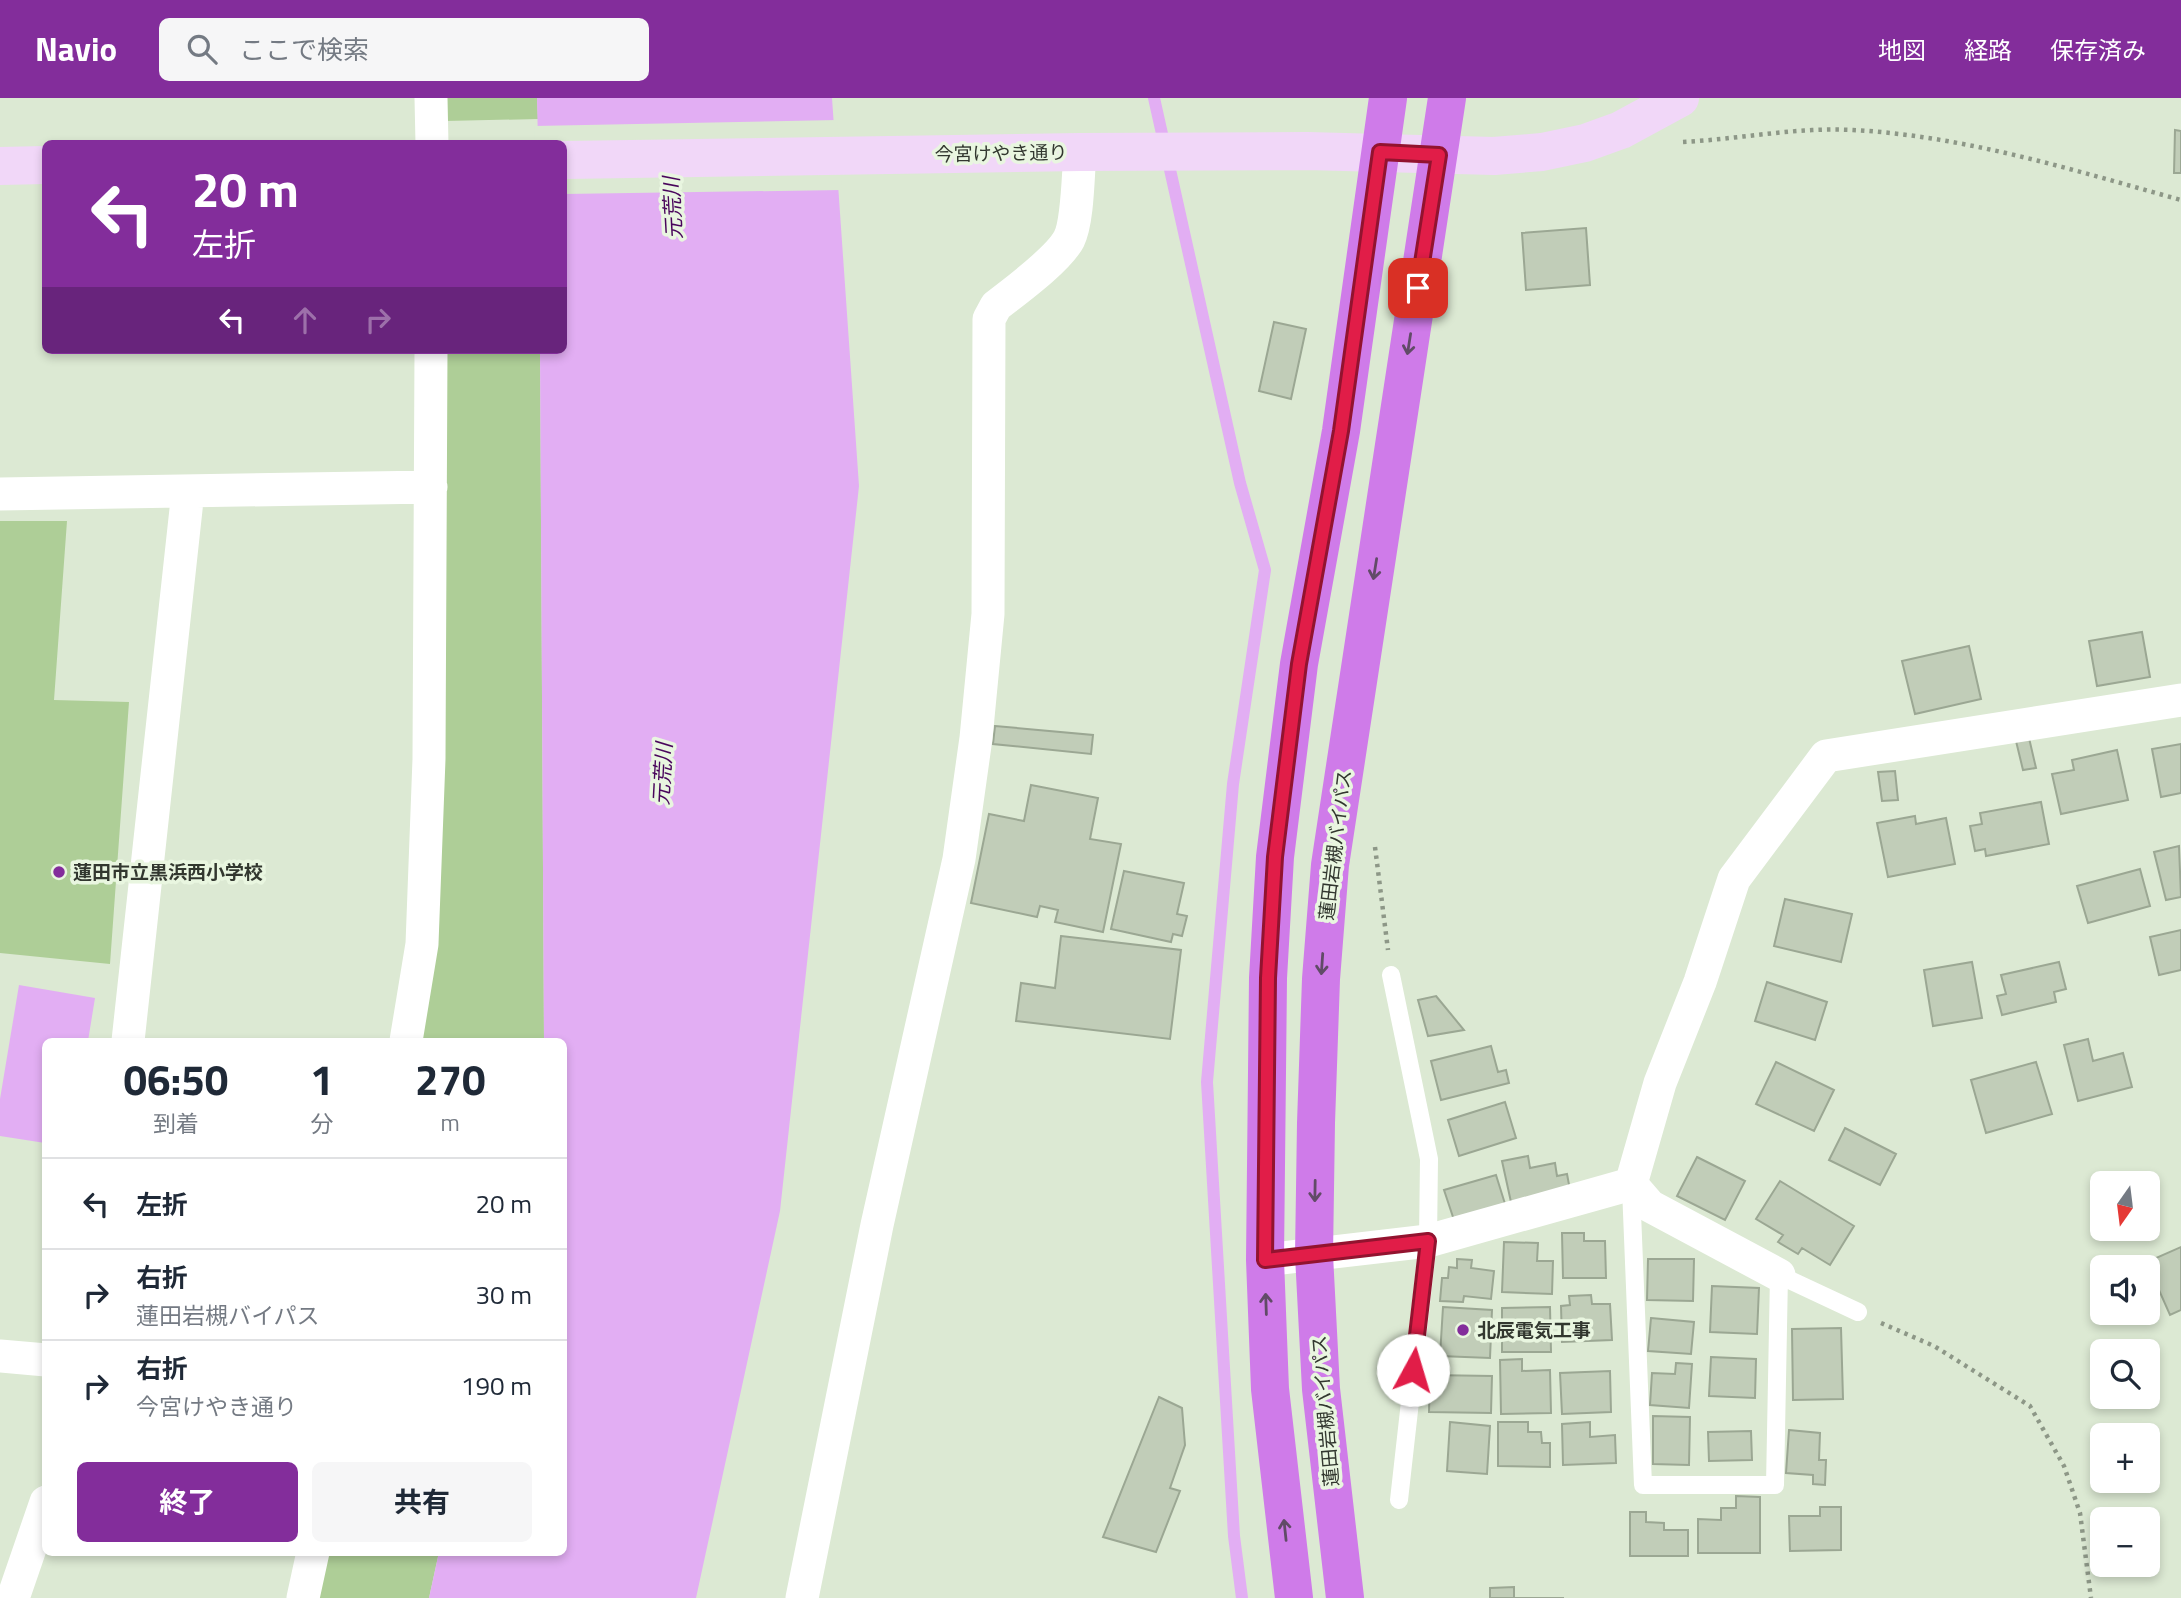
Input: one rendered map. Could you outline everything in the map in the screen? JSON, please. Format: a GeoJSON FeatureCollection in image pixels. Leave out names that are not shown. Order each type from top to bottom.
{"type":"FeatureCollection","features":[{"type":"Feature","properties":{"kind":"highway"},"geometry":{"type":"LineString","coordinates":[[1294,1598],[1270,1389],[1265,1260],[1268,991],[1275,857],[1299,664],[1341,431],[1388,98]]}},
{"type":"Feature","properties":{"kind":"highway","name":"蓮田岩槻バイパス"},"geometry":{"type":"LineString","coordinates":[[1345,1598],[1321,1389],[1314,1255],[1321,992],[1330,865],[1447,98]]}},
{"type":"Feature","properties":{"kind":"street"},"geometry":{"type":"LineString","coordinates":[[431,98],[432,140]]}},
{"type":"Feature","properties":{"kind":"street","name":"今宮けやき通り"},"geometry":{"type":"LineString","coordinates":[[567,160],[1066,152],[1380,152],[1487,157],[1542,152],[1585,143],[1621,130],[1680,98]]}},
{"type":"Feature","properties":{"kind":"street"},"geometry":{"type":"LineString","coordinates":[[802,1598],[877,1225],[939,955],[965,819],[988,614],[989,319],[996,306],[1061,250],[1070,238],[1075,213],[1066,152]]}},
{"type":"Feature","properties":{"kind":"street"},"geometry":{"type":"LineString","coordinates":[[0,166],[42,165]]}},
{"type":"Feature","properties":{"kind":"street"},"geometry":{"type":"LineString","coordinates":[[406,1038],[422,944],[429,759],[431,354]]}},
{"type":"Feature","properties":{"kind":"street"},"geometry":{"type":"LineString","coordinates":[[0,494],[431,487]]}},
{"type":"Feature","properties":{"kind":"street"},"geometry":{"type":"LineString","coordinates":[[128,1038],[188,491]]}},
{"type":"Feature","properties":{"kind":"street"},"geometry":{"type":"LineString","coordinates":[[1630,1184],[1660,1083],[1700,982],[1734,879],[1826,756],[2181,700]]}},
{"type":"Feature","properties":{"kind":"street"},"geometry":{"type":"LineString","coordinates":[[1265,1260],[1428,1241],[1630,1184]]}},
{"type":"Feature","properties":{"kind":"street"},"geometry":{"type":"LineString","coordinates":[[1630,1184],[1650,1206],[1779,1275]]}},
{"type":"Feature","properties":{"kind":"street"},"geometry":{"type":"LineString","coordinates":[[0,1356],[42,1360]]}},
{"type":"Feature","properties":{"kind":"street"},"geometry":{"type":"LineString","coordinates":[[13,1598],[42,1514]]}},
{"type":"Feature","properties":{"kind":"street"},"geometry":{"type":"LineString","coordinates":[[303,1598],[312,1556]]}},
{"type":"Feature","properties":{"kind":"lane"},"geometry":{"type":"LineString","coordinates":[[1391,975],[1429,1158],[1428,1241],[1399,1500]]}},
{"type":"Feature","properties":{"kind":"lane"},"geometry":{"type":"LineString","coordinates":[[1630,1184],[1643,1485],[1774,1485],[1779,1275],[1858,1312]]}},
{"type":"Feature","properties":{"kind":"path"},"geometry":{"type":"LineString","coordinates":[[1677,142],[1801,130],[1853,130],[1951,141],[2062,167],[2181,200]]}},
{"type":"Feature","properties":{"kind":"path"},"geometry":{"type":"LineString","coordinates":[[1375,845],[1391,975]]}},
{"type":"Feature","properties":{"kind":"path"},"geometry":{"type":"LineString","coordinates":[[1858,1312],[1934,1346],[2030,1406],[2064,1466],[2080,1513],[2091,1598]]}},
{"type":"Feature","properties":{"kind":"green space"},"geometry":{"type":"Polygon","coordinates":[[[444,98],[537,98],[538,119],[445,121],[444,98]]]}},
{"type":"Feature","properties":{"kind":"green space"},"geometry":{"type":"Polygon","coordinates":[[[445,354],[540,354],[544,1038],[419,1038],[445,354]]]}},
{"type":"Feature","properties":{"kind":"green space","name":"蓮田市立黒浜西小学校"},"geometry":{"type":"Polygon","coordinates":[[[0,521],[67,521],[54,700],[129,702],[110,964],[0,953],[0,521]]]}},
{"type":"Feature","properties":{"kind":"green space"},"geometry":{"type":"Polygon","coordinates":[[[327,1556],[438,1556],[429,1598],[316,1598],[327,1556]]]}},
{"type":"Feature","properties":{"kind":"water","name":"元荒川"},"geometry":{"type":"Polygon","coordinates":[[[537,98],[832,98],[859,486],[780,1211],[696,1598],[429,1598],[438,1556],[567,1556],[567,1038],[544,1038],[540,354],[567,354],[567,140],[538,140],[537,98]]]}},
{"type":"Feature","properties":{"kind":"water"},"geometry":{"type":"Polygon","coordinates":[[[19,985],[95,998],[88,1038],[42,1038],[42,1143],[0,1136],[0,1099],[19,985]]]}},
{"type":"Feature","properties":{"kind":"pier"},"geometry":{"type":"Polygon","coordinates":[[[837,120],[842,190],[567,194],[567,140],[535,140],[534,126],[837,120]]]}},
{"type":"Feature","properties":{"kind":"building"},"geometry":{"type":"Polygon","coordinates":[[[2175,130],[2181,131],[2181,173],[2174,173],[2175,130]]]}},
{"type":"Feature","properties":{"kind":"building"},"geometry":{"type":"Polygon","coordinates":[[[1586,228],[1590,285],[1526,290],[1522,233],[1586,228]]]}},
{"type":"Feature","properties":{"kind":"building"},"geometry":{"type":"Polygon","coordinates":[[[1274,322],[1306,329],[1291,399],[1259,391],[1274,322]]]}},
{"type":"Feature","properties":{"kind":"building"},"geometry":{"type":"Polygon","coordinates":[[[2142,632],[2150,677],[2097,686],[2089,641],[2142,632]]]}},
{"type":"Feature","properties":{"kind":"building"},"geometry":{"type":"Polygon","coordinates":[[[1969,646],[1981,699],[1915,714],[1902,661],[1969,646]]]}},
{"type":"Feature","properties":{"kind":"building"},"geometry":{"type":"Polygon","coordinates":[[[995,726],[1093,735],[1091,754],[993,744],[995,726]]]}},
{"type":"Feature","properties":{"kind":"building"},"geometry":{"type":"Polygon","coordinates":[[[2029,738],[2036,768],[2023,770],[2016,741],[2029,738]]]}},
{"type":"Feature","properties":{"kind":"building"},"geometry":{"type":"Polygon","coordinates":[[[2181,744],[2181,793],[2161,797],[2152,749],[2181,744]]]}},
{"type":"Feature","properties":{"kind":"building"},"geometry":{"type":"Polygon","coordinates":[[[2117,750],[2128,800],[2061,814],[2052,774],[2074,770],[2072,760],[2117,750]]]}},
{"type":"Feature","properties":{"kind":"building"},"geometry":{"type":"Polygon","coordinates":[[[1895,771],[1898,800],[1882,801],[1878,772],[1895,771]]]}},
{"type":"Feature","properties":{"kind":"building"},"geometry":{"type":"Polygon","coordinates":[[[1031,785],[1098,798],[1090,839],[1121,844],[1103,932],[1055,922],[1058,910],[1040,906],[1037,917],[971,903],[989,814],[1024,821],[1031,785]]]}},
{"type":"Feature","properties":{"kind":"building"},"geometry":{"type":"Polygon","coordinates":[[[2041,802],[2049,844],[1986,856],[1985,849],[1975,851],[1970,826],[1982,824],[1980,813],[2041,802]]]}},
{"type":"Feature","properties":{"kind":"building"},"geometry":{"type":"Polygon","coordinates":[[[1915,816],[1916,824],[1946,818],[1955,864],[1888,877],[1877,823],[1915,816]]]}},
{"type":"Feature","properties":{"kind":"building"},"geometry":{"type":"Polygon","coordinates":[[[2179,846],[2181,897],[2166,900],[2154,852],[2179,846]]]}},
{"type":"Feature","properties":{"kind":"building"},"geometry":{"type":"Polygon","coordinates":[[[2140,869],[2150,906],[2088,923],[2077,886],[2140,869]]]}},
{"type":"Feature","properties":{"kind":"building"},"geometry":{"type":"Polygon","coordinates":[[[1124,871],[1184,883],[1177,914],[1187,916],[1182,936],[1173,934],[1171,942],[1111,929],[1124,871]]]}},
{"type":"Feature","properties":{"kind":"building"},"geometry":{"type":"Polygon","coordinates":[[[1785,899],[1852,914],[1841,962],[1774,946],[1785,899]]]}},
{"type":"Feature","properties":{"kind":"building"},"geometry":{"type":"Polygon","coordinates":[[[2181,930],[2181,970],[2159,975],[2150,937],[2181,930]]]}},
{"type":"Feature","properties":{"kind":"building"},"geometry":{"type":"Polygon","coordinates":[[[1061,936],[1181,950],[1170,1039],[1016,1021],[1021,983],[1055,988],[1061,936]]]}},
{"type":"Feature","properties":{"kind":"building"},"geometry":{"type":"Polygon","coordinates":[[[1972,962],[1982,1018],[1933,1026],[1924,970],[1972,962]]]}},
{"type":"Feature","properties":{"kind":"building"},"geometry":{"type":"Polygon","coordinates":[[[2059,962],[2066,989],[2054,992],[2056,1002],[2002,1015],[1997,996],[2006,994],[2001,975],[2059,962]]]}},
{"type":"Feature","properties":{"kind":"building"},"geometry":{"type":"Polygon","coordinates":[[[1767,982],[1827,1002],[1815,1040],[1755,1021],[1767,982]]]}},
{"type":"Feature","properties":{"kind":"building"},"geometry":{"type":"Polygon","coordinates":[[[1436,996],[1464,1030],[1428,1036],[1418,1000],[1436,996]]]}},
{"type":"Feature","properties":{"kind":"building"},"geometry":{"type":"Polygon","coordinates":[[[2088,1039],[2093,1061],[2123,1053],[2132,1087],[2078,1101],[2064,1045],[2088,1039]]]}},
{"type":"Feature","properties":{"kind":"building"},"geometry":{"type":"Polygon","coordinates":[[[1491,1046],[1498,1072],[1506,1070],[1509,1083],[1441,1100],[1431,1061],[1491,1046]]]}},
{"type":"Feature","properties":{"kind":"building"},"geometry":{"type":"Polygon","coordinates":[[[1776,1062],[1834,1090],[1814,1131],[1756,1104],[1776,1062]]]}},
{"type":"Feature","properties":{"kind":"building"},"geometry":{"type":"Polygon","coordinates":[[[2036,1062],[2052,1114],[1986,1133],[1971,1080],[2036,1062]]]}},
{"type":"Feature","properties":{"kind":"building"},"geometry":{"type":"Polygon","coordinates":[[[1505,1102],[1516,1138],[1459,1156],[1448,1120],[1505,1102]]]}},
{"type":"Feature","properties":{"kind":"building"},"geometry":{"type":"Polygon","coordinates":[[[1845,1128],[1896,1154],[1880,1185],[1829,1160],[1845,1128]]]}},
{"type":"Feature","properties":{"kind":"building"},"geometry":{"type":"Polygon","coordinates":[[[1528,1156],[1530,1168],[1555,1163],[1557,1176],[1567,1174],[1570,1190],[1511,1202],[1502,1161],[1528,1156]]]}},
{"type":"Feature","properties":{"kind":"building"},"geometry":{"type":"Polygon","coordinates":[[[1697,1157],[1745,1181],[1725,1220],[1677,1196],[1697,1157]]]}},
{"type":"Feature","properties":{"kind":"building"},"geometry":{"type":"Polygon","coordinates":[[[1496,1175],[1506,1207],[1455,1223],[1444,1190],[1496,1175]]]}},
{"type":"Feature","properties":{"kind":"building"},"geometry":{"type":"Polygon","coordinates":[[[1780,1181],[1854,1226],[1830,1265],[1802,1248],[1798,1254],[1778,1242],[1783,1235],[1756,1219],[1780,1181]]]}},
{"type":"Feature","properties":{"kind":"building"},"geometry":{"type":"Polygon","coordinates":[[[1562,1233],[1584,1233],[1584,1241],[1605,1241],[1606,1278],[1563,1278],[1562,1233]]]}},
{"type":"Feature","properties":{"kind":"building"},"geometry":{"type":"Polygon","coordinates":[[[1504,1242],[1538,1243],[1537,1261],[1553,1261],[1552,1294],[1502,1292],[1504,1242]]]}},
{"type":"Feature","properties":{"kind":"building"},"geometry":{"type":"Polygon","coordinates":[[[2181,1247],[2181,1310],[2170,1315],[2160,1292],[2160,1256],[2181,1247]]]}},
{"type":"Feature","properties":{"kind":"building"},"geometry":{"type":"Polygon","coordinates":[[[1457,1259],[1472,1260],[1471,1268],[1494,1271],[1491,1299],[1464,1296],[1463,1302],[1440,1301],[1442,1278],[1448,1278],[1449,1267],[1457,1268],[1457,1259]]]}},
{"type":"Feature","properties":{"kind":"building"},"geometry":{"type":"Polygon","coordinates":[[[1648,1259],[1694,1259],[1693,1301],[1647,1300],[1648,1259]]]}},
{"type":"Feature","properties":{"kind":"building"},"geometry":{"type":"Polygon","coordinates":[[[1712,1286],[1759,1288],[1757,1334],[1710,1332],[1712,1286]]]}},
{"type":"Feature","properties":{"kind":"building"},"geometry":{"type":"Polygon","coordinates":[[[1591,1295],[1592,1304],[1610,1304],[1612,1340],[1562,1342],[1561,1306],[1570,1305],[1569,1296],[1591,1295]]]}},
{"type":"Feature","properties":{"kind":"building"},"geometry":{"type":"Polygon","coordinates":[[[1443,1307],[1492,1310],[1490,1358],[1440,1356],[1443,1307]]]}},
{"type":"Feature","properties":{"kind":"building"},"geometry":{"type":"Polygon","coordinates":[[[1550,1307],[1551,1352],[1502,1352],[1502,1308],[1550,1307]]]}},
{"type":"Feature","properties":{"kind":"building"},"geometry":{"type":"Polygon","coordinates":[[[1651,1318],[1694,1322],[1691,1354],[1648,1351],[1651,1318]]]}},
{"type":"Feature","properties":{"kind":"building"},"geometry":{"type":"Polygon","coordinates":[[[1841,1328],[1843,1399],[1793,1400],[1792,1329],[1841,1328]]]}},
{"type":"Feature","properties":{"kind":"building"},"geometry":{"type":"Polygon","coordinates":[[[1711,1357],[1756,1359],[1755,1398],[1709,1396],[1711,1357]]]}},
{"type":"Feature","properties":{"kind":"building"},"geometry":{"type":"Polygon","coordinates":[[[1522,1359],[1522,1371],[1550,1370],[1551,1413],[1501,1414],[1500,1360],[1522,1359]]]}},
{"type":"Feature","properties":{"kind":"building"},"geometry":{"type":"Polygon","coordinates":[[[1676,1363],[1692,1364],[1689,1408],[1650,1405],[1652,1373],[1675,1374],[1676,1363]]]}},
{"type":"Feature","properties":{"kind":"building"},"geometry":{"type":"Polygon","coordinates":[[[1610,1371],[1611,1412],[1562,1414],[1560,1373],[1610,1371]]]}},
{"type":"Feature","properties":{"kind":"building"},"geometry":{"type":"Polygon","coordinates":[[[1430,1375],[1492,1376],[1491,1413],[1429,1412],[1430,1375]]]}},
{"type":"Feature","properties":{"kind":"building"},"geometry":{"type":"Polygon","coordinates":[[[1159,1397],[1182,1408],[1185,1445],[1170,1488],[1180,1491],[1156,1552],[1103,1537],[1159,1397]]]}},
{"type":"Feature","properties":{"kind":"building"},"geometry":{"type":"Polygon","coordinates":[[[1653,1416],[1690,1417],[1689,1465],[1653,1464],[1653,1416]]]}},
{"type":"Feature","properties":{"kind":"building"},"geometry":{"type":"Polygon","coordinates":[[[1450,1422],[1490,1426],[1487,1474],[1447,1471],[1450,1422]]]}},
{"type":"Feature","properties":{"kind":"building"},"geometry":{"type":"Polygon","coordinates":[[[1498,1422],[1528,1422],[1528,1432],[1541,1432],[1542,1443],[1550,1443],[1550,1467],[1498,1466],[1498,1422]]]}},
{"type":"Feature","properties":{"kind":"building"},"geometry":{"type":"Polygon","coordinates":[[[1590,1422],[1590,1437],[1615,1435],[1616,1463],[1563,1465],[1562,1424],[1590,1422]]]}},
{"type":"Feature","properties":{"kind":"building"},"geometry":{"type":"Polygon","coordinates":[[[1789,1430],[1820,1433],[1819,1460],[1826,1460],[1825,1485],[1813,1484],[1813,1475],[1786,1473],[1789,1430]]]}},
{"type":"Feature","properties":{"kind":"building"},"geometry":{"type":"Polygon","coordinates":[[[1751,1431],[1752,1460],[1709,1461],[1708,1432],[1751,1431]]]}},
{"type":"Feature","properties":{"kind":"building"},"geometry":{"type":"Polygon","coordinates":[[[1736,1496],[1760,1497],[1760,1553],[1698,1553],[1698,1519],[1721,1520],[1721,1508],[1736,1508],[1736,1496]]]}},
{"type":"Feature","properties":{"kind":"building"},"geometry":{"type":"Polygon","coordinates":[[[1820,1507],[1841,1507],[1841,1550],[1790,1551],[1789,1516],[1820,1516],[1820,1507]]]}},
{"type":"Feature","properties":{"kind":"building"},"geometry":{"type":"Polygon","coordinates":[[[1630,1512],[1646,1512],[1646,1522],[1664,1523],[1664,1530],[1688,1530],[1688,1556],[1630,1556],[1630,1512]]]}},
{"type":"Feature","properties":{"kind":"building"},"geometry":{"type":"Polygon","coordinates":[[[1514,1587],[1514,1598],[1490,1598],[1490,1588],[1514,1587]]]}},
{"type":"Feature","properties":{"kind":"waterway"},"geometry":{"type":"LineString","coordinates":[[1154,98],[1240,483],[1265,570],[1233,784],[1207,1082],[1234,1536],[1242,1598]]}},
{"type":"Feature","properties":{"kind":"place","name":"蓮田市立黒浜西小学校"},"geometry":{"type":"Point","coordinates":[59,872]}},
{"type":"Feature","properties":{"kind":"place","name":"北辰電気工事"},"geometry":{"type":"Point","coordinates":[1463,1330]}},
{"type":"Feature","properties":{"kind":"route"},"geometry":{"type":"LineString","coordinates":[[1413,1370],[1428,1241],[1265,1260],[1265,1151],[1268,978],[1275,857],[1299,664],[1341,431],[1380,152],[1439,155],[1418,288]]}}]}
